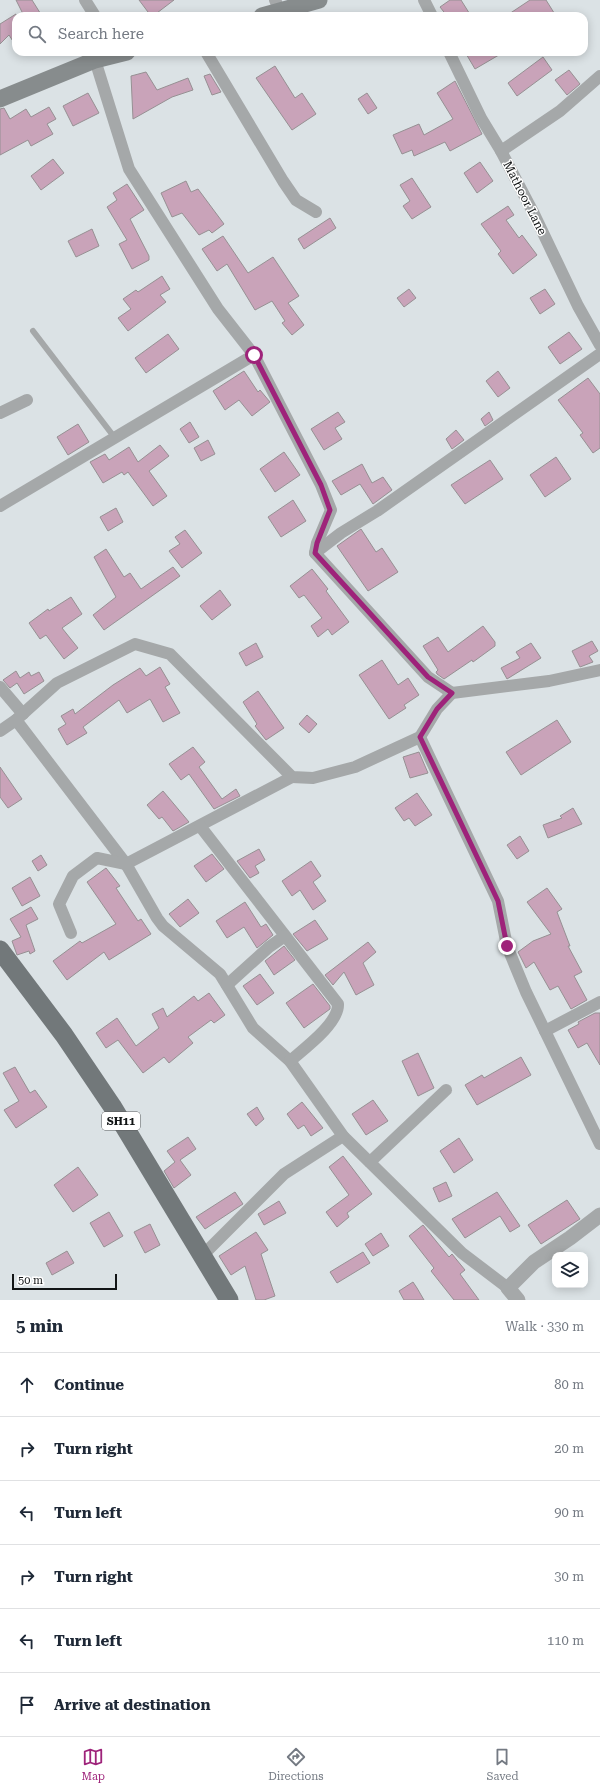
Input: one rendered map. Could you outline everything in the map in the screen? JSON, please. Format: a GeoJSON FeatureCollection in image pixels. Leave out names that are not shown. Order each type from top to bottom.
{"type":"FeatureCollection","features":[{"type":"Feature","properties":{"kind":"main road"},"geometry":{"type":"LineString","coordinates":[[268,12],[278,5],[319,0]]}},
{"type":"Feature","properties":{"kind":"main road"},"geometry":{"type":"LineString","coordinates":[[0,99],[96,60],[110,56]]}},
{"type":"Feature","properties":{"kind":"main road","name":"SH11"},"geometry":{"type":"LineString","coordinates":[[0,950],[64,1035],[108,1100],[230,1300]]}},
{"type":"Feature","properties":{"kind":"street"},"geometry":{"type":"LineString","coordinates":[[85,0],[92,12]]}},
{"type":"Feature","properties":{"kind":"street"},"geometry":{"type":"LineString","coordinates":[[424,0],[430,12]]}},
{"type":"Feature","properties":{"kind":"street"},"geometry":{"type":"LineString","coordinates":[[208,56],[283,181],[296,200],[316,212]]}},
{"type":"Feature","properties":{"kind":"street","name":"Mathoor Lane"},"geometry":{"type":"LineString","coordinates":[[451,56],[481,118],[501,151],[534,214],[578,306],[600,345]]}},
{"type":"Feature","properties":{"kind":"street"},"geometry":{"type":"LineString","coordinates":[[96,60],[129,169],[218,309],[254,355],[321,485],[330,510],[317,543],[315,553]]}},
{"type":"Feature","properties":{"kind":"street"},"geometry":{"type":"LineString","coordinates":[[501,151],[560,111],[600,76]]}},
{"type":"Feature","properties":{"kind":"street"},"geometry":{"type":"LineString","coordinates":[[315,553],[341,533],[377,512],[600,354]]}},
{"type":"Feature","properties":{"kind":"street"},"geometry":{"type":"LineString","coordinates":[[0,506],[254,355]]}},
{"type":"Feature","properties":{"kind":"street"},"geometry":{"type":"LineString","coordinates":[[0,413],[27,400]]}},
{"type":"Feature","properties":{"kind":"street"},"geometry":{"type":"LineString","coordinates":[[315,553],[428,677],[452,693]]}},
{"type":"Feature","properties":{"kind":"street"},"geometry":{"type":"LineString","coordinates":[[0,731],[19,717],[57,682],[135,644],[170,654],[292,777]]}},
{"type":"Feature","properties":{"kind":"street"},"geometry":{"type":"LineString","coordinates":[[71,932],[59,904],[73,876],[97,858],[126,864],[292,777],[313,778],[354,767],[420,737],[437,709],[452,693],[549,681],[600,670]]}},
{"type":"Feature","properties":{"kind":"street"},"geometry":{"type":"LineString","coordinates":[[0,687],[19,717],[126,864],[163,926],[220,974],[253,1028],[290,1061],[343,1136],[462,1253],[508,1288],[518,1300]]}},
{"type":"Feature","properties":{"kind":"street"},"geometry":{"type":"LineString","coordinates":[[420,737],[498,901],[507,946],[545,1031],[600,1144]]}},
{"type":"Feature","properties":{"kind":"street"},"geometry":{"type":"LineString","coordinates":[[200,826],[338,1004],[338,1011],[333,1021],[290,1061]]}},
{"type":"Feature","properties":{"kind":"street"},"geometry":{"type":"LineString","coordinates":[[227,985],[269,947],[285,936]]}},
{"type":"Feature","properties":{"kind":"street"},"geometry":{"type":"LineString","coordinates":[[545,1031],[600,1002]]}},
{"type":"Feature","properties":{"kind":"street"},"geometry":{"type":"LineString","coordinates":[[370,1162],[446,1090]]}},
{"type":"Feature","properties":{"kind":"street"},"geometry":{"type":"LineString","coordinates":[[202,1256],[284,1174],[343,1136]]}},
{"type":"Feature","properties":{"kind":"street"},"geometry":{"type":"LineString","coordinates":[[508,1288],[534,1262],[570,1238],[600,1215]]}},
{"type":"Feature","properties":{"kind":"lane"},"geometry":{"type":"LineString","coordinates":[[33,331],[115,438]]}},
{"type":"Feature","properties":{"kind":"building"},"geometry":{"type":"Polygon","coordinates":[[[16,0],[32,0],[40,12],[22,12],[16,0]]]}},
{"type":"Feature","properties":{"kind":"building"},"geometry":{"type":"Polygon","coordinates":[[[139,0],[174,0],[158,12],[148,12],[139,0]]]}},
{"type":"Feature","properties":{"kind":"building"},"geometry":{"type":"Polygon","coordinates":[[[450,0],[461,0],[468,12],[444,12],[440,7],[450,0]]]}},
{"type":"Feature","properties":{"kind":"building"},"geometry":{"type":"Polygon","coordinates":[[[530,0],[546,0],[554,12],[512,12],[530,0]]]}},
{"type":"Feature","properties":{"kind":"building"},"geometry":{"type":"Polygon","coordinates":[[[12,16],[12,40],[9,35],[0,44],[0,24],[12,16]]]}},
{"type":"Feature","properties":{"kind":"building"},"geometry":{"type":"Polygon","coordinates":[[[467,56],[497,56],[475,69],[467,56]]]}},
{"type":"Feature","properties":{"kind":"building"},"geometry":{"type":"Polygon","coordinates":[[[543,57],[552,70],[517,96],[508,83],[543,57]]]}},
{"type":"Feature","properties":{"kind":"building"},"geometry":{"type":"Polygon","coordinates":[[[275,66],[295,98],[302,93],[316,114],[292,130],[256,78],[275,66]]]}},
{"type":"Feature","properties":{"kind":"building"},"geometry":{"type":"Polygon","coordinates":[[[569,70],[580,84],[567,95],[555,80],[569,70]]]}},
{"type":"Feature","properties":{"kind":"building"},"geometry":{"type":"Polygon","coordinates":[[[146,72],[157,90],[188,78],[193,90],[172,97],[133,119],[131,76],[146,72]]]}},
{"type":"Feature","properties":{"kind":"building"},"geometry":{"type":"Polygon","coordinates":[[[210,74],[221,92],[212,95],[204,76],[210,74]]]}},
{"type":"Feature","properties":{"kind":"building"},"geometry":{"type":"Polygon","coordinates":[[[455,81],[482,134],[450,151],[445,142],[414,156],[412,150],[402,154],[393,135],[419,124],[424,135],[453,119],[437,93],[455,81]]]}},
{"type":"Feature","properties":{"kind":"building"},"geometry":{"type":"Polygon","coordinates":[[[88,93],[99,113],[73,126],[63,106],[88,93]]]}},
{"type":"Feature","properties":{"kind":"building"},"geometry":{"type":"Polygon","coordinates":[[[367,93],[377,108],[368,114],[358,99],[367,93]]]}},
{"type":"Feature","properties":{"kind":"building"},"geometry":{"type":"Polygon","coordinates":[[[49,107],[56,119],[47,124],[53,134],[31,146],[28,140],[0,155],[0,109],[4,108],[10,119],[26,109],[31,117],[49,107]]]}},
{"type":"Feature","properties":{"kind":"building"},"geometry":{"type":"Polygon","coordinates":[[[53,159],[64,173],[41,190],[31,176],[53,159]]]}},
{"type":"Feature","properties":{"kind":"building"},"geometry":{"type":"Polygon","coordinates":[[[480,162],[493,181],[477,193],[464,173],[480,162]]]}},
{"type":"Feature","properties":{"kind":"building"},"geometry":{"type":"Polygon","coordinates":[[[412,178],[431,207],[412,219],[403,206],[410,201],[400,185],[412,178]]]}},
{"type":"Feature","properties":{"kind":"building"},"geometry":{"type":"Polygon","coordinates":[[[186,181],[191,192],[198,189],[224,224],[212,233],[209,230],[199,235],[182,213],[172,217],[161,193],[186,181]]]}},
{"type":"Feature","properties":{"kind":"building"},"geometry":{"type":"Polygon","coordinates":[[[127,184],[144,210],[130,219],[149,256],[149,260],[132,269],[119,244],[127,240],[107,207],[117,200],[113,193],[127,184]]]}},
{"type":"Feature","properties":{"kind":"building"},"geometry":{"type":"Polygon","coordinates":[[[508,206],[514,215],[506,220],[519,238],[522,235],[537,255],[513,274],[498,254],[501,251],[481,224],[508,206]]]}},
{"type":"Feature","properties":{"kind":"building"},"geometry":{"type":"Polygon","coordinates":[[[330,218],[336,228],[304,249],[298,239],[330,218]]]}},
{"type":"Feature","properties":{"kind":"building"},"geometry":{"type":"Polygon","coordinates":[[[92,229],[99,246],[76,257],[68,241],[92,229]]]}},
{"type":"Feature","properties":{"kind":"building"},"geometry":{"type":"Polygon","coordinates":[[[223,236],[248,273],[273,257],[299,296],[288,303],[304,325],[292,335],[282,323],[285,321],[272,301],[255,310],[227,264],[217,271],[202,249],[223,236]]]}},
{"type":"Feature","properties":{"kind":"building"},"geometry":{"type":"Polygon","coordinates":[[[162,276],[170,289],[160,295],[166,302],[128,331],[118,318],[131,309],[123,299],[136,290],[138,292],[162,276]]]}},
{"type":"Feature","properties":{"kind":"building"},"geometry":{"type":"Polygon","coordinates":[[[409,289],[416,298],[404,307],[397,298],[409,289]]]}},
{"type":"Feature","properties":{"kind":"building"},"geometry":{"type":"Polygon","coordinates":[[[545,289],[555,304],[540,314],[530,298],[545,289]]]}},
{"type":"Feature","properties":{"kind":"building"},"geometry":{"type":"Polygon","coordinates":[[[569,332],[582,349],[560,364],[548,347],[569,332]]]}},
{"type":"Feature","properties":{"kind":"building"},"geometry":{"type":"Polygon","coordinates":[[[168,334],[179,349],[146,373],[135,358],[168,334]]]}},
{"type":"Feature","properties":{"kind":"building"},"geometry":{"type":"Polygon","coordinates":[[[244,371],[258,392],[260,390],[270,402],[252,416],[239,400],[225,410],[213,391],[244,371]]]}},
{"type":"Feature","properties":{"kind":"building"},"geometry":{"type":"Polygon","coordinates":[[[498,371],[510,388],[498,397],[486,381],[498,371]]]}},
{"type":"Feature","properties":{"kind":"building"},"geometry":{"type":"Polygon","coordinates":[[[588,378],[600,394],[600,448],[593,453],[580,435],[583,433],[558,400],[588,378]]]}},
{"type":"Feature","properties":{"kind":"building"},"geometry":{"type":"Polygon","coordinates":[[[338,412],[345,422],[335,428],[342,439],[324,450],[311,429],[338,412]]]}},
{"type":"Feature","properties":{"kind":"building"},"geometry":{"type":"Polygon","coordinates":[[[489,412],[493,420],[485,426],[481,419],[489,412]]]}},
{"type":"Feature","properties":{"kind":"building"},"geometry":{"type":"Polygon","coordinates":[[[190,422],[199,437],[189,443],[180,429],[190,422]]]}},
{"type":"Feature","properties":{"kind":"building"},"geometry":{"type":"Polygon","coordinates":[[[78,424],[89,442],[68,455],[57,437],[78,424]]]}},
{"type":"Feature","properties":{"kind":"building"},"geometry":{"type":"Polygon","coordinates":[[[456,430],[464,440],[452,449],[446,439],[456,430]]]}},
{"type":"Feature","properties":{"kind":"building"},"geometry":{"type":"Polygon","coordinates":[[[208,440],[215,454],[201,461],[194,448],[208,440]]]}},
{"type":"Feature","properties":{"kind":"building"},"geometry":{"type":"Polygon","coordinates":[[[160,445],[169,456],[149,471],[167,496],[153,506],[128,472],[124,475],[122,472],[103,483],[90,462],[105,454],[109,460],[129,447],[138,462],[160,445]]]}},
{"type":"Feature","properties":{"kind":"building"},"geometry":{"type":"Polygon","coordinates":[[[284,452],[300,475],[275,492],[260,469],[284,452]]]}},
{"type":"Feature","properties":{"kind":"building"},"geometry":{"type":"Polygon","coordinates":[[[556,457],[571,479],[545,497],[530,475],[556,457]]]}},
{"type":"Feature","properties":{"kind":"building"},"geometry":{"type":"Polygon","coordinates":[[[490,460],[503,479],[465,504],[451,485],[490,460]]]}},
{"type":"Feature","properties":{"kind":"building"},"geometry":{"type":"Polygon","coordinates":[[[362,464],[372,483],[383,477],[392,490],[373,504],[360,484],[341,495],[332,481],[362,464]]]}},
{"type":"Feature","properties":{"kind":"building"},"geometry":{"type":"Polygon","coordinates":[[[293,500],[306,521],[281,537],[268,517],[293,500]]]}},
{"type":"Feature","properties":{"kind":"building"},"geometry":{"type":"Polygon","coordinates":[[[116,508],[123,522],[108,531],[100,517],[116,508]]]}},
{"type":"Feature","properties":{"kind":"building"},"geometry":{"type":"Polygon","coordinates":[[[361,529],[376,552],[382,548],[398,572],[368,591],[337,546],[361,529]]]}},
{"type":"Feature","properties":{"kind":"building"},"geometry":{"type":"Polygon","coordinates":[[[185,530],[202,553],[182,568],[169,551],[180,544],[175,537],[185,530]]]}},
{"type":"Feature","properties":{"kind":"building"},"geometry":{"type":"Polygon","coordinates":[[[106,549],[124,577],[130,573],[141,589],[173,567],[180,576],[104,630],[93,615],[116,597],[94,557],[106,549]]]}},
{"type":"Feature","properties":{"kind":"building"},"geometry":{"type":"Polygon","coordinates":[[[312,569],[328,589],[326,591],[349,622],[332,635],[328,629],[318,637],[311,626],[322,618],[304,595],[299,598],[290,586],[312,569]]]}},
{"type":"Feature","properties":{"kind":"building"},"geometry":{"type":"Polygon","coordinates":[[[220,590],[231,605],[212,620],[200,606],[220,590]]]}},
{"type":"Feature","properties":{"kind":"building"},"geometry":{"type":"Polygon","coordinates":[[[71,597],[82,614],[62,628],[78,648],[64,659],[46,635],[40,639],[29,623],[48,609],[49,611],[71,597]]]}},
{"type":"Feature","properties":{"kind":"building"},"geometry":{"type":"Polygon","coordinates":[[[483,626],[495,642],[495,646],[473,662],[472,660],[444,679],[437,674],[436,672],[438,670],[423,646],[438,637],[448,652],[483,626]]]}},
{"type":"Feature","properties":{"kind":"building"},"geometry":{"type":"Polygon","coordinates":[[[592,641],[598,651],[589,656],[593,662],[580,667],[572,651],[592,641]]]}},
{"type":"Feature","properties":{"kind":"building"},"geometry":{"type":"Polygon","coordinates":[[[256,643],[263,657],[246,666],[239,653],[256,643]]]}},
{"type":"Feature","properties":{"kind":"building"},"geometry":{"type":"Polygon","coordinates":[[[531,643],[541,658],[507,679],[501,668],[520,658],[516,652],[531,643]]]}},
{"type":"Feature","properties":{"kind":"building"},"geometry":{"type":"Polygon","coordinates":[[[382,660],[398,685],[408,678],[419,695],[404,705],[406,708],[389,719],[359,675],[382,660]]]}},
{"type":"Feature","properties":{"kind":"building"},"geometry":{"type":"Polygon","coordinates":[[[160,667],[170,684],[165,687],[180,713],[163,722],[150,699],[127,713],[119,700],[83,727],[87,733],[67,745],[58,729],[66,724],[61,716],[73,709],[75,714],[113,685],[140,668],[146,676],[160,667]]]}},
{"type":"Feature","properties":{"kind":"building"},"geometry":{"type":"Polygon","coordinates":[[[16,671],[20,678],[29,672],[31,676],[39,672],[44,681],[24,694],[17,683],[10,688],[3,680],[16,671]]]}},
{"type":"Feature","properties":{"kind":"building"},"geometry":{"type":"Polygon","coordinates":[[[258,691],[284,728],[266,740],[255,726],[257,724],[243,702],[258,691]]]}},
{"type":"Feature","properties":{"kind":"building"},"geometry":{"type":"Polygon","coordinates":[[[307,715],[317,724],[309,733],[299,724],[307,715]]]}},
{"type":"Feature","properties":{"kind":"building"},"geometry":{"type":"Polygon","coordinates":[[[557,720],[571,742],[521,775],[506,752],[557,720]]]}},
{"type":"Feature","properties":{"kind":"building"},"geometry":{"type":"Polygon","coordinates":[[[193,747],[205,762],[199,767],[222,799],[236,789],[240,796],[214,809],[189,774],[181,780],[169,764],[193,747]]]}},
{"type":"Feature","properties":{"kind":"building"},"geometry":{"type":"Polygon","coordinates":[[[419,752],[428,773],[410,778],[403,757],[419,752]]]}},
{"type":"Feature","properties":{"kind":"building"},"geometry":{"type":"Polygon","coordinates":[[[0,767],[22,799],[8,808],[0,797],[0,767]]]}},
{"type":"Feature","properties":{"kind":"building"},"geometry":{"type":"Polygon","coordinates":[[[163,791],[189,822],[173,831],[162,817],[159,819],[147,805],[163,791]]]}},
{"type":"Feature","properties":{"kind":"building"},"geometry":{"type":"Polygon","coordinates":[[[417,793],[432,815],[415,826],[409,818],[404,821],[395,808],[417,793]]]}},
{"type":"Feature","properties":{"kind":"building"},"geometry":{"type":"Polygon","coordinates":[[[573,808],[582,824],[548,838],[543,825],[562,818],[560,816],[573,808]]]}},
{"type":"Feature","properties":{"kind":"building"},"geometry":{"type":"Polygon","coordinates":[[[520,836],[529,851],[517,859],[507,845],[520,836]]]}},
{"type":"Feature","properties":{"kind":"building"},"geometry":{"type":"Polygon","coordinates":[[[259,849],[265,860],[255,866],[259,873],[250,878],[237,861],[259,849]]]}},
{"type":"Feature","properties":{"kind":"building"},"geometry":{"type":"Polygon","coordinates":[[[212,854],[224,869],[206,882],[194,866],[212,854]]]}},
{"type":"Feature","properties":{"kind":"building"},"geometry":{"type":"Polygon","coordinates":[[[41,855],[47,865],[38,871],[32,861],[41,855]]]}},
{"type":"Feature","properties":{"kind":"building"},"geometry":{"type":"Polygon","coordinates":[[[311,861],[321,876],[313,882],[326,901],[313,910],[300,890],[292,896],[282,881],[311,861]]]}},
{"type":"Feature","properties":{"kind":"building"},"geometry":{"type":"Polygon","coordinates":[[[106,868],[120,886],[116,888],[138,921],[141,919],[151,934],[109,960],[104,952],[67,980],[53,961],[80,941],[82,943],[116,924],[87,882],[106,868]]]}},
{"type":"Feature","properties":{"kind":"building"},"geometry":{"type":"Polygon","coordinates":[[[30,877],[40,896],[22,906],[12,888],[30,877]]]}},
{"type":"Feature","properties":{"kind":"building"},"geometry":{"type":"Polygon","coordinates":[[[547,888],[562,909],[557,912],[570,946],[568,946],[582,972],[574,976],[587,1000],[571,1009],[558,986],[550,990],[534,962],[526,968],[518,952],[533,941],[551,934],[527,902],[547,888]]]}},
{"type":"Feature","properties":{"kind":"building"},"geometry":{"type":"Polygon","coordinates":[[[188,899],[199,913],[180,927],[169,914],[188,899]]]}},
{"type":"Feature","properties":{"kind":"building"},"geometry":{"type":"Polygon","coordinates":[[[245,902],[261,927],[266,924],[273,935],[257,948],[244,927],[227,938],[216,921],[245,902]]]}},
{"type":"Feature","properties":{"kind":"building"},"geometry":{"type":"Polygon","coordinates":[[[31,907],[38,919],[26,925],[35,951],[30,954],[29,951],[17,955],[12,941],[21,937],[10,919],[31,907]]]}},
{"type":"Feature","properties":{"kind":"building"},"geometry":{"type":"Polygon","coordinates":[[[315,920],[328,939],[307,951],[293,934],[315,920]]]}},
{"type":"Feature","properties":{"kind":"building"},"geometry":{"type":"Polygon","coordinates":[[[368,942],[376,952],[363,963],[374,985],[356,995],[344,972],[333,985],[325,975],[368,942]]]}},
{"type":"Feature","properties":{"kind":"building"},"geometry":{"type":"Polygon","coordinates":[[[284,946],[295,960],[274,975],[265,961],[284,946]]]}},
{"type":"Feature","properties":{"kind":"building"},"geometry":{"type":"Polygon","coordinates":[[[260,974],[274,993],[257,1005],[243,986],[260,974]]]}},
{"type":"Feature","properties":{"kind":"building"},"geometry":{"type":"Polygon","coordinates":[[[313,984],[330,1006],[330,1009],[304,1028],[286,1003],[313,984]]]}},
{"type":"Feature","properties":{"kind":"building"},"geometry":{"type":"Polygon","coordinates":[[[209,993],[225,1015],[214,1023],[211,1020],[188,1037],[193,1043],[169,1063],[164,1057],[143,1073],[118,1040],[106,1048],[96,1033],[117,1018],[136,1046],[159,1028],[152,1014],[163,1008],[167,1017],[194,996],[198,1001],[209,993]]]}},
{"type":"Feature","properties":{"kind":"building"},"geometry":{"type":"Polygon","coordinates":[[[595,1013],[600,1013],[600,1065],[587,1043],[578,1048],[568,1030],[579,1024],[578,1022],[595,1013]]]}},
{"type":"Feature","properties":{"kind":"building"},"geometry":{"type":"Polygon","coordinates":[[[418,1053],[434,1088],[418,1096],[402,1061],[418,1053]]]}},
{"type":"Feature","properties":{"kind":"building"},"geometry":{"type":"Polygon","coordinates":[[[521,1057],[531,1075],[477,1105],[465,1085],[482,1075],[484,1078],[521,1057]]]}},
{"type":"Feature","properties":{"kind":"building"},"geometry":{"type":"Polygon","coordinates":[[[15,1067],[30,1093],[35,1090],[47,1107],[16,1128],[4,1110],[19,1101],[3,1073],[15,1067]]]}},
{"type":"Feature","properties":{"kind":"building"},"geometry":{"type":"Polygon","coordinates":[[[373,1100],[388,1121],[366,1135],[352,1114],[373,1100]]]}},
{"type":"Feature","properties":{"kind":"building"},"geometry":{"type":"Polygon","coordinates":[[[302,1102],[323,1128],[311,1136],[304,1125],[298,1129],[287,1114],[302,1102]]]}},
{"type":"Feature","properties":{"kind":"building"},"geometry":{"type":"Polygon","coordinates":[[[257,1107],[264,1119],[256,1126],[247,1114],[257,1107]]]}},
{"type":"Feature","properties":{"kind":"building"},"geometry":{"type":"Polygon","coordinates":[[[188,1137],[196,1149],[180,1160],[191,1175],[174,1188],[164,1171],[175,1162],[167,1151],[188,1137]]]}},
{"type":"Feature","properties":{"kind":"building"},"geometry":{"type":"Polygon","coordinates":[[[459,1138],[473,1160],[454,1173],[440,1151],[459,1138]]]}},
{"type":"Feature","properties":{"kind":"building"},"geometry":{"type":"Polygon","coordinates":[[[343,1156],[372,1194],[347,1213],[349,1217],[337,1227],[326,1212],[349,1195],[329,1167],[343,1156]]]}},
{"type":"Feature","properties":{"kind":"building"},"geometry":{"type":"Polygon","coordinates":[[[78,1167],[98,1195],[73,1212],[54,1185],[78,1167]]]}},
{"type":"Feature","properties":{"kind":"building"},"geometry":{"type":"Polygon","coordinates":[[[446,1182],[452,1196],[439,1202],[433,1188],[446,1182]]]}},
{"type":"Feature","properties":{"kind":"building"},"geometry":{"type":"Polygon","coordinates":[[[235,1192],[243,1204],[205,1229],[196,1217],[235,1192]]]}},
{"type":"Feature","properties":{"kind":"building"},"geometry":{"type":"Polygon","coordinates":[[[497,1192],[520,1226],[510,1232],[500,1216],[465,1238],[452,1219],[497,1192]]]}},
{"type":"Feature","properties":{"kind":"building"},"geometry":{"type":"Polygon","coordinates":[[[567,1200],[580,1219],[541,1244],[528,1225],[567,1200]]]}},
{"type":"Feature","properties":{"kind":"building"},"geometry":{"type":"Polygon","coordinates":[[[279,1201],[286,1213],[264,1225],[258,1214],[279,1201]]]}},
{"type":"Feature","properties":{"kind":"building"},"geometry":{"type":"Polygon","coordinates":[[[109,1212],[123,1236],[104,1247],[90,1223],[109,1212]]]}},
{"type":"Feature","properties":{"kind":"building"},"geometry":{"type":"Polygon","coordinates":[[[150,1224],[160,1245],[145,1253],[134,1232],[150,1224]]]}},
{"type":"Feature","properties":{"kind":"building"},"geometry":{"type":"Polygon","coordinates":[[[423,1225],[449,1257],[452,1254],[465,1270],[460,1274],[479,1300],[454,1300],[431,1271],[434,1268],[409,1236],[423,1225]]]}},
{"type":"Feature","properties":{"kind":"building"},"geometry":{"type":"Polygon","coordinates":[[[256,1232],[268,1250],[261,1254],[275,1296],[264,1300],[256,1300],[245,1266],[231,1275],[219,1256],[256,1232]]]}},
{"type":"Feature","properties":{"kind":"building"},"geometry":{"type":"Polygon","coordinates":[[[381,1233],[389,1246],[373,1256],[365,1244],[381,1233]]]}},
{"type":"Feature","properties":{"kind":"building"},"geometry":{"type":"Polygon","coordinates":[[[67,1251],[74,1263],[52,1275],[46,1263],[67,1251]]]}},
{"type":"Feature","properties":{"kind":"building"},"geometry":{"type":"Polygon","coordinates":[[[363,1252],[370,1263],[337,1283],[330,1272],[363,1252]]]}},
{"type":"Feature","properties":{"kind":"building"},"geometry":{"type":"Polygon","coordinates":[[[413,1282],[424,1300],[404,1300],[399,1291],[413,1282]]]}},
{"type":"Feature","properties":{"kind":"route"},"geometry":{"type":"LineString","coordinates":[[254,355],[321,485],[330,510],[317,543],[315,553],[428,677],[452,693],[437,709],[420,737],[498,901],[507,946]]}}]}
